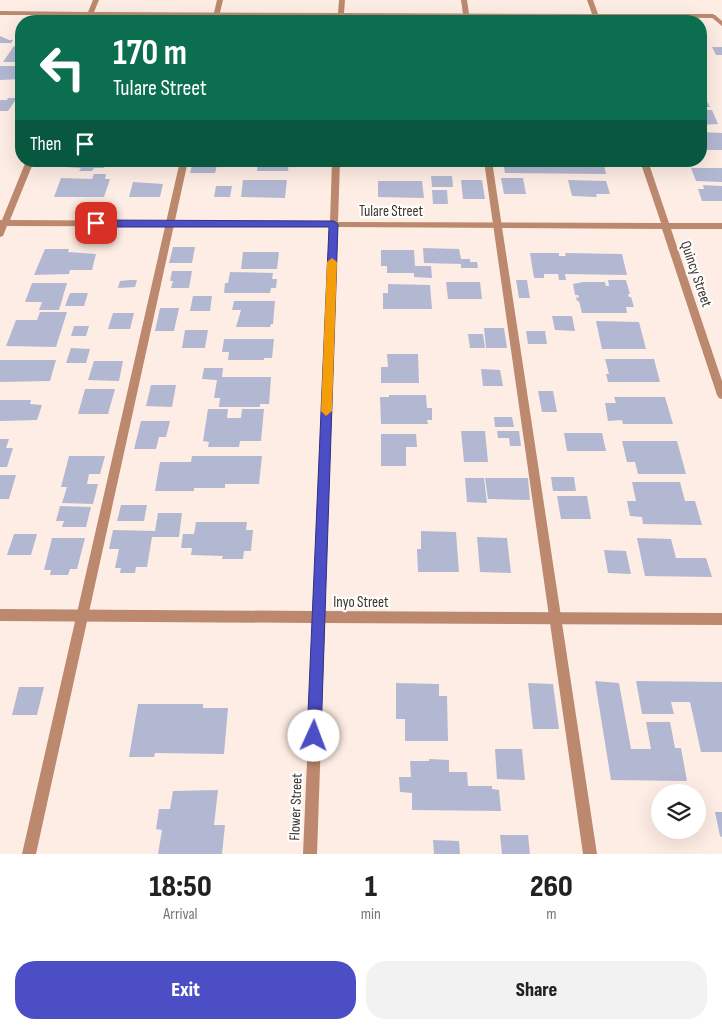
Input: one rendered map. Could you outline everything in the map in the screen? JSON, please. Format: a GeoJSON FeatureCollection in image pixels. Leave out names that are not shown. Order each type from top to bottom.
{"type":"FeatureCollection","features":[{"type":"Feature","properties":{"kind":"street"},"geometry":{"type":"LineString","coordinates":[[91,13],[96,0]]}},
{"type":"Feature","properties":{"kind":"street"},"geometry":{"type":"LineString","coordinates":[[217,13],[220,0]]}},
{"type":"Feature","properties":{"kind":"street"},"geometry":{"type":"LineString","coordinates":[[342,0],[342,14]]}},
{"type":"Feature","properties":{"kind":"street"},"geometry":{"type":"LineString","coordinates":[[464,0],[466,15]]}},
{"type":"Feature","properties":{"kind":"street"},"geometry":{"type":"LineString","coordinates":[[590,0],[595,15]]}},
{"type":"Feature","properties":{"kind":"street"},"geometry":{"type":"LineString","coordinates":[[0,13],[373,15]]}},
{"type":"Feature","properties":{"kind":"street"},"geometry":{"type":"LineString","coordinates":[[707,16],[713,16],[722,24]]}},
{"type":"Feature","properties":{"kind":"street"},"geometry":{"type":"LineString","coordinates":[[0,234],[2,223],[27,167]]}},
{"type":"Feature","properties":{"kind":"street"},"geometry":{"type":"LineString","coordinates":[[29,854],[183,167]]}},
{"type":"Feature","properties":{"kind":"street","name":"Flower Street"},"geometry":{"type":"LineString","coordinates":[[310,854],[336,167]]}},
{"type":"Feature","properties":{"kind":"street"},"geometry":{"type":"LineString","coordinates":[[489,167],[590,854]]}},
{"type":"Feature","properties":{"kind":"street","name":"Quincy Street"},"geometry":{"type":"LineString","coordinates":[[646,167],[722,395]]}},
{"type":"Feature","properties":{"kind":"street","name":"Tulare Street"},"geometry":{"type":"LineString","coordinates":[[2,223],[722,226]]}},
{"type":"Feature","properties":{"kind":"street","name":"Inyo Street"},"geometry":{"type":"LineString","coordinates":[[0,615],[722,619]]}},
{"type":"Feature","properties":{"kind":"building"},"geometry":{"type":"Polygon","coordinates":[[[0,36],[13,40],[11,43],[0,43],[0,36]]]}},
{"type":"Feature","properties":{"kind":"building"},"geometry":{"type":"Polygon","coordinates":[[[14,46],[15,46],[15,62],[3,62],[14,46]]]}},
{"type":"Feature","properties":{"kind":"building"},"geometry":{"type":"Polygon","coordinates":[[[712,47],[722,47],[722,55],[716,55],[712,47]]]}},
{"type":"Feature","properties":{"kind":"building"},"geometry":{"type":"Polygon","coordinates":[[[0,66],[15,66],[15,79],[0,80],[0,66]]]}},
{"type":"Feature","properties":{"kind":"building"},"geometry":{"type":"Polygon","coordinates":[[[8,98],[15,98],[8,111],[0,111],[0,100],[7,100],[8,98]]]}},
{"type":"Feature","properties":{"kind":"building"},"geometry":{"type":"Polygon","coordinates":[[[707,110],[712,110],[718,124],[707,125],[707,110]]]}},
{"type":"Feature","properties":{"kind":"building"},"geometry":{"type":"Polygon","coordinates":[[[707,132],[722,133],[722,150],[707,150],[707,132]]]}},
{"type":"Feature","properties":{"kind":"building"},"geometry":{"type":"Polygon","coordinates":[[[66,167],[104,167],[94,168],[92,171],[79,171],[81,168],[66,167]]]}},
{"type":"Feature","properties":{"kind":"building"},"geometry":{"type":"Polygon","coordinates":[[[192,167],[216,167],[215,173],[190,173],[192,167]]]}},
{"type":"Feature","properties":{"kind":"building"},"geometry":{"type":"Polygon","coordinates":[[[257,167],[288,167],[288,171],[257,171],[257,167]]]}},
{"type":"Feature","properties":{"kind":"building"},"geometry":{"type":"Polygon","coordinates":[[[504,167],[604,167],[606,174],[505,173],[504,167]]]}},
{"type":"Feature","properties":{"kind":"building"},"geometry":{"type":"Polygon","coordinates":[[[691,168],[722,168],[722,182],[696,181],[691,168]]]}},
{"type":"Feature","properties":{"kind":"building"},"geometry":{"type":"Polygon","coordinates":[[[94,174],[106,174],[105,179],[110,179],[104,197],[54,197],[61,178],[92,179],[94,174]]]}},
{"type":"Feature","properties":{"kind":"building"},"geometry":{"type":"Polygon","coordinates":[[[431,176],[452,176],[453,187],[432,187],[431,176]]]}},
{"type":"Feature","properties":{"kind":"building"},"geometry":{"type":"Polygon","coordinates":[[[501,178],[523,178],[526,194],[504,194],[501,178]]]}},
{"type":"Feature","properties":{"kind":"building"},"geometry":{"type":"Polygon","coordinates":[[[243,180],[287,180],[285,198],[241,197],[243,180]]]}},
{"type":"Feature","properties":{"kind":"building"},"geometry":{"type":"Polygon","coordinates":[[[461,180],[482,180],[485,199],[463,199],[461,180]]]}},
{"type":"Feature","properties":{"kind":"building"},"geometry":{"type":"Polygon","coordinates":[[[568,180],[606,181],[610,194],[596,194],[597,197],[572,196],[568,180]]]}},
{"type":"Feature","properties":{"kind":"building"},"geometry":{"type":"Polygon","coordinates":[[[378,181],[422,181],[424,198],[378,197],[378,181]]]}},
{"type":"Feature","properties":{"kind":"building"},"geometry":{"type":"Polygon","coordinates":[[[133,182],[163,184],[160,197],[129,197],[133,182]]]}},
{"type":"Feature","properties":{"kind":"building"},"geometry":{"type":"Polygon","coordinates":[[[703,185],[722,186],[722,201],[702,201],[698,189],[704,189],[703,185]]]}},
{"type":"Feature","properties":{"kind":"building"},"geometry":{"type":"Polygon","coordinates":[[[216,186],[232,186],[230,197],[214,197],[216,186]]]}},
{"type":"Feature","properties":{"kind":"building"},"geometry":{"type":"Polygon","coordinates":[[[432,190],[447,190],[448,204],[433,204],[432,190]]]}},
{"type":"Feature","properties":{"kind":"building"},"geometry":{"type":"Polygon","coordinates":[[[173,247],[195,247],[192,263],[169,263],[173,247]]]}},
{"type":"Feature","properties":{"kind":"building"},"geometry":{"type":"Polygon","coordinates":[[[423,248],[459,249],[461,259],[470,259],[470,262],[477,262],[478,268],[461,268],[461,264],[424,263],[423,248]]]}},
{"type":"Feature","properties":{"kind":"building"},"geometry":{"type":"Polygon","coordinates":[[[45,249],[69,249],[68,252],[96,254],[92,270],[70,270],[69,274],[34,275],[45,249]]]}},
{"type":"Feature","properties":{"kind":"building"},"geometry":{"type":"Polygon","coordinates":[[[381,250],[414,250],[415,266],[431,266],[432,278],[414,277],[414,273],[387,273],[387,266],[381,266],[381,250]]]}},
{"type":"Feature","properties":{"kind":"building"},"geometry":{"type":"Polygon","coordinates":[[[243,252],[279,252],[277,269],[241,269],[243,252]]]}},
{"type":"Feature","properties":{"kind":"building"},"geometry":{"type":"Polygon","coordinates":[[[530,253],[559,253],[559,256],[566,256],[565,253],[622,254],[627,275],[565,274],[566,280],[559,280],[558,274],[544,274],[544,278],[534,278],[530,253]]]}},
{"type":"Feature","properties":{"kind":"building"},"geometry":{"type":"Polygon","coordinates":[[[172,271],[192,271],[189,288],[171,288],[173,281],[170,281],[172,271]]]}},
{"type":"Feature","properties":{"kind":"building"},"geometry":{"type":"Polygon","coordinates":[[[230,272],[273,273],[272,279],[277,279],[276,288],[271,288],[270,293],[224,293],[225,283],[228,283],[230,272]]]}},
{"type":"Feature","properties":{"kind":"building"},"geometry":{"type":"Polygon","coordinates":[[[137,280],[135,287],[118,288],[120,281],[137,280]]]}},
{"type":"Feature","properties":{"kind":"building"},"geometry":{"type":"Polygon","coordinates":[[[516,280],[527,280],[530,298],[519,298],[516,280]]]}},
{"type":"Feature","properties":{"kind":"building"},"geometry":{"type":"Polygon","coordinates":[[[608,280],[626,280],[630,294],[628,294],[634,307],[626,307],[627,313],[582,313],[576,297],[579,298],[578,295],[575,295],[573,284],[605,282],[606,286],[609,286],[608,280]]]}},
{"type":"Feature","properties":{"kind":"building"},"geometry":{"type":"Polygon","coordinates":[[[446,282],[480,282],[482,299],[448,299],[446,282]]]}},
{"type":"Feature","properties":{"kind":"building"},"geometry":{"type":"Polygon","coordinates":[[[32,283],[67,283],[59,310],[39,310],[42,302],[25,302],[32,283]]]}},
{"type":"Feature","properties":{"kind":"building"},"geometry":{"type":"Polygon","coordinates":[[[388,284],[430,285],[432,309],[383,309],[383,293],[388,293],[388,284]]]}},
{"type":"Feature","properties":{"kind":"building"},"geometry":{"type":"Polygon","coordinates":[[[70,293],[88,293],[84,306],[65,306],[70,293]]]}},
{"type":"Feature","properties":{"kind":"building"},"geometry":{"type":"Polygon","coordinates":[[[193,296],[212,296],[210,311],[190,311],[193,296]]]}},
{"type":"Feature","properties":{"kind":"building"},"geometry":{"type":"Polygon","coordinates":[[[234,301],[275,301],[273,324],[270,327],[236,327],[241,310],[232,310],[234,301]]]}},
{"type":"Feature","properties":{"kind":"building"},"geometry":{"type":"Polygon","coordinates":[[[160,308],[179,308],[174,331],[155,331],[160,308]]]}},
{"type":"Feature","properties":{"kind":"building"},"geometry":{"type":"Polygon","coordinates":[[[40,312],[67,312],[56,347],[6,346],[16,320],[37,320],[40,312]]]}},
{"type":"Feature","properties":{"kind":"building"},"geometry":{"type":"Polygon","coordinates":[[[113,313],[134,313],[130,329],[108,329],[113,313]]]}},
{"type":"Feature","properties":{"kind":"building"},"geometry":{"type":"Polygon","coordinates":[[[552,316],[572,316],[575,331],[555,330],[552,316]]]}},
{"type":"Feature","properties":{"kind":"building"},"geometry":{"type":"Polygon","coordinates":[[[596,321],[639,322],[646,349],[602,349],[596,321]]]}},
{"type":"Feature","properties":{"kind":"building"},"geometry":{"type":"Polygon","coordinates":[[[74,326],[89,326],[86,336],[71,336],[74,326]]]}},
{"type":"Feature","properties":{"kind":"building"},"geometry":{"type":"Polygon","coordinates":[[[484,328],[504,328],[507,348],[486,348],[484,328]]]}},
{"type":"Feature","properties":{"kind":"building"},"geometry":{"type":"Polygon","coordinates":[[[185,330],[208,330],[205,348],[182,348],[185,330]]]}},
{"type":"Feature","properties":{"kind":"building"},"geometry":{"type":"Polygon","coordinates":[[[526,331],[545,331],[547,344],[528,344],[526,331]]]}},
{"type":"Feature","properties":{"kind":"building"},"geometry":{"type":"Polygon","coordinates":[[[468,334],[483,334],[485,348],[470,348],[468,334]]]}},
{"type":"Feature","properties":{"kind":"building"},"geometry":{"type":"Polygon","coordinates":[[[224,339],[274,339],[272,358],[264,358],[264,360],[228,360],[229,352],[222,352],[224,339]]]}},
{"type":"Feature","properties":{"kind":"building"},"geometry":{"type":"Polygon","coordinates":[[[71,348],[90,349],[86,363],[66,363],[71,348]]]}},
{"type":"Feature","properties":{"kind":"building"},"geometry":{"type":"Polygon","coordinates":[[[387,354],[418,354],[419,383],[381,383],[381,367],[388,367],[387,354]]]}},
{"type":"Feature","properties":{"kind":"building"},"geometry":{"type":"Polygon","coordinates":[[[605,359],[654,359],[660,382],[608,382],[606,374],[609,374],[605,359]]]}},
{"type":"Feature","properties":{"kind":"building"},"geometry":{"type":"Polygon","coordinates":[[[0,360],[56,360],[50,381],[0,382],[0,360]]]}},
{"type":"Feature","properties":{"kind":"building"},"geometry":{"type":"Polygon","coordinates":[[[94,361],[123,361],[119,381],[88,380],[94,361]]]}},
{"type":"Feature","properties":{"kind":"building"},"geometry":{"type":"Polygon","coordinates":[[[204,368],[223,368],[222,377],[271,377],[269,404],[260,404],[260,407],[219,407],[220,398],[214,398],[217,380],[202,379],[204,368]]]}},
{"type":"Feature","properties":{"kind":"building"},"geometry":{"type":"Polygon","coordinates":[[[481,369],[500,370],[503,386],[483,386],[481,369]]]}},
{"type":"Feature","properties":{"kind":"building"},"geometry":{"type":"Polygon","coordinates":[[[151,385],[176,385],[172,407],[146,406],[151,385]]]}},
{"type":"Feature","properties":{"kind":"building"},"geometry":{"type":"Polygon","coordinates":[[[85,389],[115,389],[108,414],[78,414],[85,389]]]}},
{"type":"Feature","properties":{"kind":"building"},"geometry":{"type":"Polygon","coordinates":[[[538,391],[553,391],[557,412],[542,412],[538,391]]]}},
{"type":"Feature","properties":{"kind":"building"},"geometry":{"type":"Polygon","coordinates":[[[389,395],[426,395],[427,408],[432,408],[432,420],[427,420],[428,424],[381,424],[380,397],[389,397],[389,395]]]}},
{"type":"Feature","properties":{"kind":"building"},"geometry":{"type":"Polygon","coordinates":[[[614,397],[665,397],[673,424],[623,424],[622,420],[608,421],[605,403],[616,403],[614,397]]]}},
{"type":"Feature","properties":{"kind":"building"},"geometry":{"type":"Polygon","coordinates":[[[0,400],[31,400],[30,404],[42,405],[37,420],[0,421],[0,400]]]}},
{"type":"Feature","properties":{"kind":"building"},"geometry":{"type":"Polygon","coordinates":[[[208,409],[228,409],[227,418],[241,418],[242,409],[264,409],[261,441],[240,441],[239,447],[208,447],[209,442],[203,441],[208,409]]]}},
{"type":"Feature","properties":{"kind":"building"},"geometry":{"type":"Polygon","coordinates":[[[494,417],[512,417],[514,427],[495,427],[494,417]]]}},
{"type":"Feature","properties":{"kind":"building"},"geometry":{"type":"Polygon","coordinates":[[[141,421],[170,421],[166,437],[159,437],[156,449],[134,449],[141,421]]]}},
{"type":"Feature","properties":{"kind":"building"},"geometry":{"type":"Polygon","coordinates":[[[461,431],[485,431],[488,462],[464,462],[461,431]]]}},
{"type":"Feature","properties":{"kind":"building"},"geometry":{"type":"Polygon","coordinates":[[[497,431],[519,431],[521,446],[510,446],[509,438],[498,438],[497,431]]]}},
{"type":"Feature","properties":{"kind":"building"},"geometry":{"type":"Polygon","coordinates":[[[564,433],[602,433],[606,451],[567,451],[564,433]]]}},
{"type":"Feature","properties":{"kind":"building"},"geometry":{"type":"Polygon","coordinates":[[[381,434],[416,434],[417,447],[406,447],[406,466],[381,466],[381,434]]]}},
{"type":"Feature","properties":{"kind":"building"},"geometry":{"type":"Polygon","coordinates":[[[0,439],[9,439],[6,448],[13,448],[7,467],[0,467],[0,439]]]}},
{"type":"Feature","properties":{"kind":"building"},"geometry":{"type":"Polygon","coordinates":[[[622,441],[677,441],[686,474],[638,474],[635,462],[627,462],[622,441]]]}},
{"type":"Feature","properties":{"kind":"building"},"geometry":{"type":"Polygon","coordinates":[[[69,456],[105,456],[100,474],[89,474],[87,484],[98,484],[93,504],[62,503],[67,487],[61,487],[69,456]]]}},
{"type":"Feature","properties":{"kind":"building"},"geometry":{"type":"Polygon","coordinates":[[[192,456],[262,456],[259,484],[225,484],[225,488],[194,488],[194,491],[155,491],[160,462],[191,462],[192,456]]]}},
{"type":"Feature","properties":{"kind":"building"},"geometry":{"type":"Polygon","coordinates":[[[0,475],[16,475],[9,499],[0,499],[0,475]]]}},
{"type":"Feature","properties":{"kind":"building"},"geometry":{"type":"Polygon","coordinates":[[[551,477],[574,477],[576,491],[553,491],[551,477]]]}},
{"type":"Feature","properties":{"kind":"building"},"geometry":{"type":"Polygon","coordinates":[[[465,478],[484,478],[487,503],[467,502],[465,478]]]}},
{"type":"Feature","properties":{"kind":"building"},"geometry":{"type":"Polygon","coordinates":[[[485,478],[528,478],[530,500],[488,499],[485,478]]]}},
{"type":"Feature","properties":{"kind":"building"},"geometry":{"type":"Polygon","coordinates":[[[632,482],[680,482],[685,501],[695,501],[702,525],[643,524],[642,517],[630,516],[627,501],[636,501],[632,482]]]}},
{"type":"Feature","properties":{"kind":"building"},"geometry":{"type":"Polygon","coordinates":[[[557,496],[587,496],[591,519],[561,519],[557,496]]]}},
{"type":"Feature","properties":{"kind":"building"},"geometry":{"type":"Polygon","coordinates":[[[121,505],[147,505],[144,521],[117,521],[121,505]]]}},
{"type":"Feature","properties":{"kind":"building"},"geometry":{"type":"Polygon","coordinates":[[[60,506],[91,507],[86,527],[62,527],[64,521],[56,521],[60,506]]]}},
{"type":"Feature","properties":{"kind":"building"},"geometry":{"type":"Polygon","coordinates":[[[158,513],[182,513],[179,537],[152,537],[147,567],[136,567],[135,573],[120,573],[121,568],[115,568],[119,549],[109,549],[113,530],[155,531],[158,513]]]}},
{"type":"Feature","properties":{"kind":"building"},"geometry":{"type":"Polygon","coordinates":[[[196,522],[247,522],[246,530],[253,530],[251,551],[244,551],[243,559],[222,559],[223,556],[191,555],[192,548],[181,548],[183,534],[194,534],[196,522]]]}},
{"type":"Feature","properties":{"kind":"building"},"geometry":{"type":"Polygon","coordinates":[[[421,531],[456,532],[459,572],[418,572],[417,549],[421,549],[421,531]]]}},
{"type":"Feature","properties":{"kind":"building"},"geometry":{"type":"Polygon","coordinates":[[[14,534],[37,534],[31,555],[7,555],[14,534]]]}},
{"type":"Feature","properties":{"kind":"building"},"geometry":{"type":"Polygon","coordinates":[[[477,537],[507,538],[511,573],[480,572],[477,537]]]}},
{"type":"Feature","properties":{"kind":"building"},"geometry":{"type":"Polygon","coordinates":[[[52,538],[85,538],[77,569],[70,569],[68,575],[50,575],[51,570],[44,570],[52,538]]]}},
{"type":"Feature","properties":{"kind":"building"},"geometry":{"type":"Polygon","coordinates":[[[637,538],[671,539],[676,558],[706,558],[712,577],[645,576],[637,538]]]}},
{"type":"Feature","properties":{"kind":"building"},"geometry":{"type":"Polygon","coordinates":[[[604,550],[626,551],[631,574],[608,573],[604,550]]]}},
{"type":"Feature","properties":{"kind":"building"},"geometry":{"type":"Polygon","coordinates":[[[595,681],[619,683],[631,749],[651,749],[646,722],[670,722],[675,748],[681,748],[687,781],[611,780],[595,681]]]}},
{"type":"Feature","properties":{"kind":"building"},"geometry":{"type":"Polygon","coordinates":[[[636,681],[722,682],[722,752],[701,752],[690,702],[671,702],[674,714],[642,714],[636,681]]]}},
{"type":"Feature","properties":{"kind":"building"},"geometry":{"type":"Polygon","coordinates":[[[396,683],[439,684],[439,696],[447,696],[448,741],[405,741],[405,719],[396,719],[396,683]]]}},
{"type":"Feature","properties":{"kind":"building"},"geometry":{"type":"Polygon","coordinates":[[[528,683],[553,684],[559,729],[533,729],[528,683]]]}},
{"type":"Feature","properties":{"kind":"building"},"geometry":{"type":"Polygon","coordinates":[[[19,687],[44,687],[37,715],[12,715],[19,687]]]}},
{"type":"Feature","properties":{"kind":"building"},"geometry":{"type":"Polygon","coordinates":[[[138,704],[203,704],[203,708],[228,708],[224,754],[155,753],[154,757],[129,757],[138,704]]]}},
{"type":"Feature","properties":{"kind":"building"},"geometry":{"type":"Polygon","coordinates":[[[495,749],[522,749],[525,780],[497,779],[495,749]]]}},
{"type":"Feature","properties":{"kind":"building"},"geometry":{"type":"Polygon","coordinates":[[[429,759],[449,760],[449,772],[467,772],[468,786],[492,786],[492,789],[499,790],[501,811],[412,810],[412,793],[400,792],[399,777],[411,777],[410,761],[429,761],[429,759]]]}},
{"type":"Feature","properties":{"kind":"building"},"geometry":{"type":"Polygon","coordinates":[[[218,790],[214,825],[225,825],[222,854],[158,854],[162,830],[156,829],[159,809],[170,809],[173,791],[218,790]]]}},
{"type":"Feature","properties":{"kind":"building"},"geometry":{"type":"Polygon","coordinates":[[[715,812],[722,812],[722,837],[720,836],[715,812]]]}},
{"type":"Feature","properties":{"kind":"building"},"geometry":{"type":"Polygon","coordinates":[[[500,835],[528,835],[530,854],[502,854],[500,835]]]}},
{"type":"Feature","properties":{"kind":"building"},"geometry":{"type":"Polygon","coordinates":[[[433,840],[459,841],[460,854],[434,854],[433,840]]]}},
{"type":"Feature","properties":{"kind":"slow traffic"},"geometry":{"type":"LineString","coordinates":[[326,411],[332,262]]}},
{"type":"Feature","properties":{"kind":"route"},"geometry":{"type":"LineString","coordinates":[[96,223],[334,224],[314,736]]}}]}
